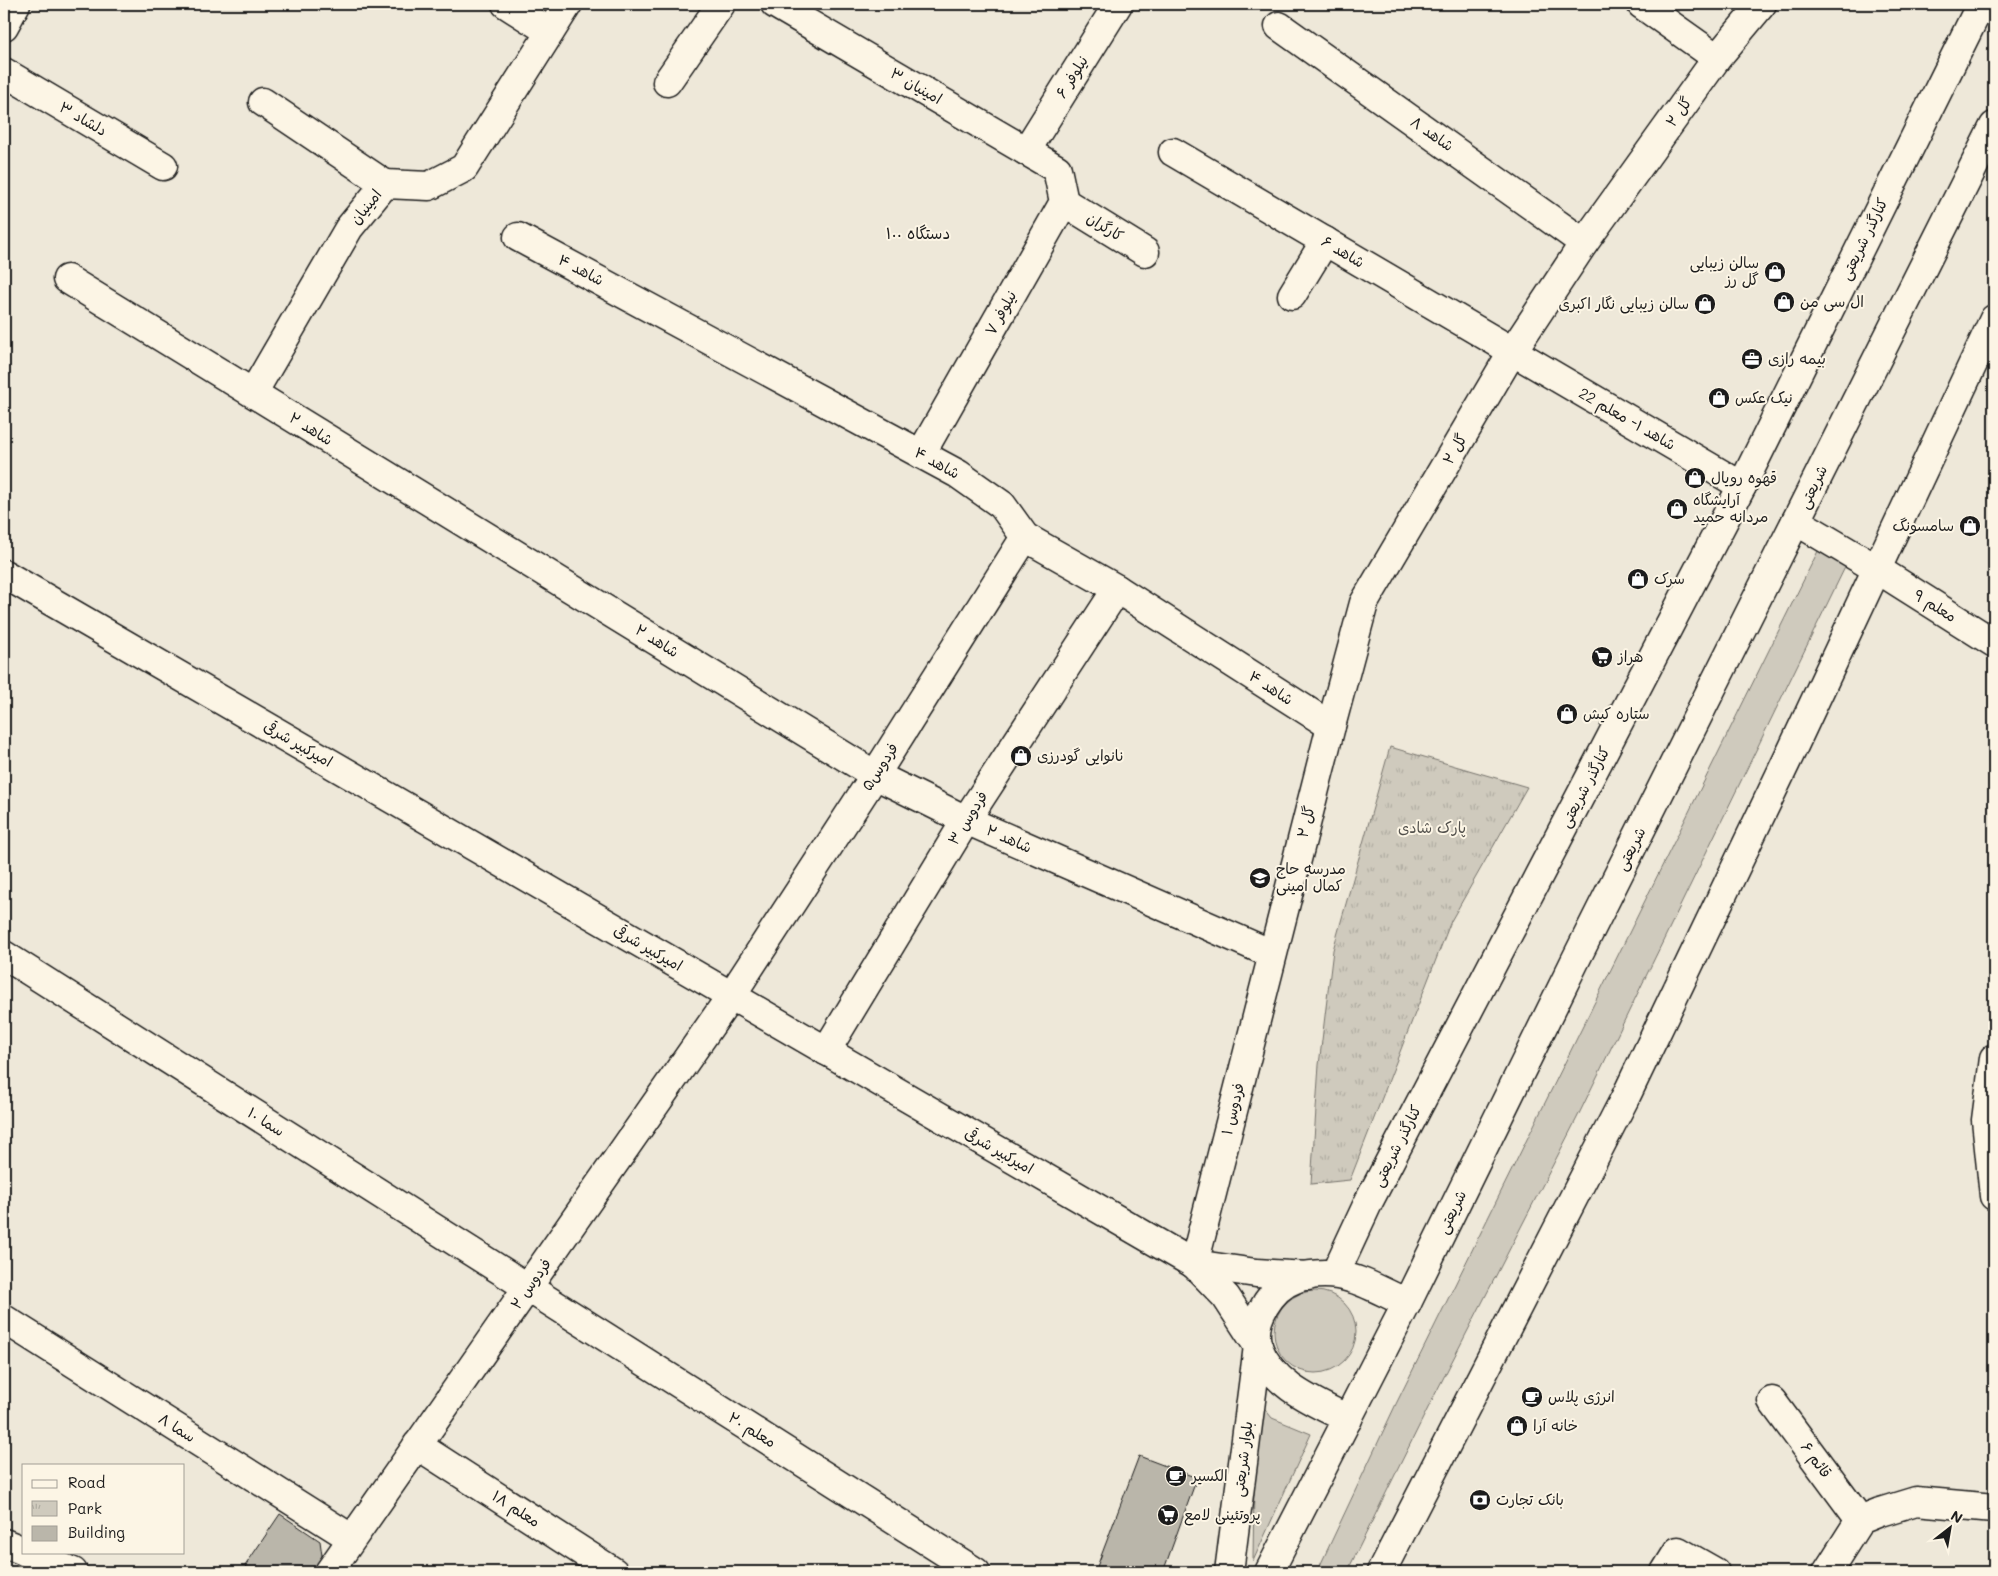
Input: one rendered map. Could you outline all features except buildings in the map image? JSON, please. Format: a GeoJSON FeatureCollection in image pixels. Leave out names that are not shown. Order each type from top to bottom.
{"type":"FeatureCollection","features":[{"type":"Feature","properties":{"kind":"street"},"geometry":{"type":"LineString","coordinates":[[4,26],[16,4]]}},
{"type":"Feature","properties":{"kind":"street"},"geometry":{"type":"LineString","coordinates":[[506,4],[550,32]]}},
{"type":"Feature","properties":{"kind":"street","name":"امینیان"},"geometry":{"type":"LineString","coordinates":[[253,393],[349,228],[385,184],[429,186],[464,168],[568,4]]}},
{"type":"Feature","properties":{"kind":"street"},"geometry":{"type":"LineString","coordinates":[[667,82],[721,4]]}},
{"type":"Feature","properties":{"kind":"street","name":"امینیان ۳"},"geometry":{"type":"LineString","coordinates":[[775,4],[1057,169],[1064,202]]}},
{"type":"Feature","properties":{"kind":"street","name":"نیلوفر ۶"},"geometry":{"type":"LineString","coordinates":[[1026,151],[1118,4]]}},
{"type":"Feature","properties":{"kind":"street"},"geometry":{"type":"LineString","coordinates":[[1642,4],[1717,58]]}},
{"type":"Feature","properties":{"kind":"street","name":"گل ۲"},"geometry":{"type":"LineString","coordinates":[[1272,954],[1330,726],[1364,603],[1512,352],[1584,243],[1717,58],[1762,4]]}},
{"type":"Feature","properties":{"kind":"street","name":"کنارگذر شریعتی"},"geometry":{"type":"LineString","coordinates":[[1335,1274],[1377,1185],[1742,486],[1981,4]]}},
{"type":"Feature","properties":{"kind":"street","name":"شاهد ۸"},"geometry":{"type":"LineString","coordinates":[[1279,26],[1584,243]]}},
{"type":"Feature","properties":{"kind":"street","name":"دلشاد ۳"},"geometry":{"type":"LineString","coordinates":[[4,72],[162,166]]}},
{"type":"Feature","properties":{"kind":"street"},"geometry":{"type":"LineString","coordinates":[[262,102],[385,184]]}},
{"type":"Feature","properties":{"kind":"street","name":"شریعتی"},"geometry":{"type":"LineString","coordinates":[[1269,1572],[1408,1303],[1575,960],[1994,126]]}},
{"type":"Feature","properties":{"kind":"street","name":"شاهد ۶"},"geometry":{"type":"LineString","coordinates":[[1173,152],[1512,352]]}},
{"type":"Feature","properties":{"kind":"street","name":"کارگران"},"geometry":{"type":"LineString","coordinates":[[1064,202],[1145,252]]}},
{"type":"Feature","properties":{"kind":"street","name":"نیلوفر ۷"},"geometry":{"type":"LineString","coordinates":[[921,454],[1064,202]]}},
{"type":"Feature","properties":{"kind":"street","name":"شاهد ۴"},"geometry":{"type":"LineString","coordinates":[[518,237],[958,474],[1002,505],[1025,537],[1117,589],[1330,726]]}},
{"type":"Feature","properties":{"kind":"street"},"geometry":{"type":"LineString","coordinates":[[1292,295],[1325,241]]}},
{"type":"Feature","properties":{"kind":"street","name":"شاهد ۲"},"geometry":{"type":"LineString","coordinates":[[67,279],[875,775],[966,820],[1272,954]]}},
{"type":"Feature","properties":{"kind":"street"},"geometry":{"type":"LineString","coordinates":[[1381,1572],[1627,1094],[1994,319]]}},
{"type":"Feature","properties":{"kind":"street","name":"شاهد ۱- معلم 22"},"geometry":{"type":"LineString","coordinates":[[1512,352],[1742,486]]}},
{"type":"Feature","properties":{"kind":"street","name":"معلم ۹"},"geometry":{"type":"LineString","coordinates":[[1796,521],[1994,643]]}},
{"type":"Feature","properties":{"kind":"street","name":"فردوس۵"},"geometry":{"type":"LineString","coordinates":[[731,996],[875,775],[1025,537]]}},
{"type":"Feature","properties":{"kind":"street","name":"امیرکبیر شرقی"},"geometry":{"type":"LineString","coordinates":[[4,574],[1194,1264],[1256,1273],[1308,1276]]}},
{"type":"Feature","properties":{"kind":"street","name":"فردوس ۳"},"geometry":{"type":"LineString","coordinates":[[826,1051],[966,820],[1117,589]]}},
{"type":"Feature","properties":{"kind":"street","name":"فردوس ۱"},"geometry":{"type":"LineString","coordinates":[[1194,1264],[1272,954]]}},
{"type":"Feature","properties":{"kind":"street","name":"سما ۱۰"},"geometry":{"type":"LineString","coordinates":[[4,955],[528,1288]]}},
{"type":"Feature","properties":{"kind":"street","name":"فردوس ۲"},"geometry":{"type":"LineString","coordinates":[[329,1572],[731,996]]}},
{"type":"Feature","properties":{"kind":"street"},"geometry":{"type":"LineString","coordinates":[[1994,1058],[1992,1086],[1986,1120],[1994,1196]]}},
{"type":"Feature","properties":{"kind":"street"},"geometry":{"type":"LineString","coordinates":[[1194,1264],[1226,1297],[1268,1363],[1294,1391],[1348,1419]]}},
{"type":"Feature","properties":{"kind":"street"},"geometry":{"type":"LineString","coordinates":[[1258,1346],[1257,1328],[1259,1317],[1273,1294],[1295,1278],[1335,1274],[1370,1285],[1408,1303]]}},
{"type":"Feature","properties":{"kind":"street","name":"معلم ۲۰"},"geometry":{"type":"LineString","coordinates":[[528,1288],[976,1572]]}},
{"type":"Feature","properties":{"kind":"street","name":"سما ۸"},"geometry":{"type":"LineString","coordinates":[[4,1319],[351,1538]]}},
{"type":"Feature","properties":{"kind":"street","name":"بلوار شریعتی"},"geometry":{"type":"LineString","coordinates":[[1229,1572],[1258,1346]]}},
{"type":"Feature","properties":{"kind":"street","name":"قائم ۶"},"geometry":{"type":"LineString","coordinates":[[1772,1401],[1860,1520]]}},
{"type":"Feature","properties":{"kind":"street","name":"معلم ۱۸"},"geometry":{"type":"LineString","coordinates":[[417,1445],[605,1570]]}},
{"type":"Feature","properties":{"kind":"street"},"geometry":{"type":"LineString","coordinates":[[1827,1572],[1860,1520],[1916,1501],[1994,1508]]}},
{"type":"Feature","properties":{"kind":"street"},"geometry":{"type":"LineString","coordinates":[[4,1543],[22,1551]]}},
{"type":"Feature","properties":{"kind":"street"},"geometry":{"type":"LineString","coordinates":[[1665,1572],[1678,1551],[1715,1572]]}},
{"type":"Feature","properties":{"kind":"street"},"geometry":{"type":"LineString","coordinates":[[30,1554],[73,1572]]}},
{"type":"Feature","properties":{"kind":"green space"},"geometry":{"type":"Polygon","coordinates":[[[1822,543],[1850,557],[1577,1118],[1428,1408],[1347,1572],[1317,1572],[1396,1404],[1822,543]]]}},
{"type":"Feature","properties":{"kind":"green space","name":"پارک شادی"},"geometry":{"type":"Polygon","coordinates":[[[1390,747],[1527,787],[1451,921],[1350,1180],[1311,1184],[1319,1065],[1333,950],[1390,747]]]}},
{"type":"Feature","properties":{"kind":"green space"},"geometry":{"type":"Polygon","coordinates":[[[1315,1291],[1331,1294],[1344,1303],[1353,1316],[1356,1332],[1353,1348],[1344,1361],[1331,1370],[1315,1373],[1299,1370],[1286,1361],[1277,1348],[1274,1332],[1277,1316],[1286,1303],[1299,1294],[1315,1291]]]}},
{"type":"Feature","properties":{"kind":"green space"},"geometry":{"type":"Polygon","coordinates":[[[1260,1403],[1272,1418],[1311,1434],[1253,1561],[1255,1411],[1260,1403]]]}},
{"type":"Feature","properties":{"kind":"place","name":"سالن زیبایی گل رز"},"geometry":{"type":"Point","coordinates":[1775,272]}},
{"type":"Feature","properties":{"kind":"place","name":"ال سی من"},"geometry":{"type":"Point","coordinates":[1784,302]}},
{"type":"Feature","properties":{"kind":"place","name":"سالن زیبایی نگار اکبری"},"geometry":{"type":"Point","coordinates":[1705,304]}},
{"type":"Feature","properties":{"kind":"place","name":"بیمه رازی"},"geometry":{"type":"Point","coordinates":[1752,359]}},
{"type":"Feature","properties":{"kind":"place","name":"نیک عکس"},"geometry":{"type":"Point","coordinates":[1719,398]}},
{"type":"Feature","properties":{"kind":"place","name":"قهوه رویال"},"geometry":{"type":"Point","coordinates":[1695,478]}},
{"type":"Feature","properties":{"kind":"place","name":"آرایشگاه مردانه حمید"},"geometry":{"type":"Point","coordinates":[1677,509]}},
{"type":"Feature","properties":{"kind":"place","name":"سامسونگ"},"geometry":{"type":"Point","coordinates":[1970,526]}},
{"type":"Feature","properties":{"kind":"place","name":"سرک"},"geometry":{"type":"Point","coordinates":[1638,579]}},
{"type":"Feature","properties":{"kind":"place","name":"هراز"},"geometry":{"type":"Point","coordinates":[1602,657]}},
{"type":"Feature","properties":{"kind":"place","name":"ستاره کیش"},"geometry":{"type":"Point","coordinates":[1567,714]}},
{"type":"Feature","properties":{"kind":"place","name":"نانوایی گودرزی"},"geometry":{"type":"Point","coordinates":[1021,756]}},
{"type":"Feature","properties":{"kind":"place","name":"مدرسه حاج کمال امینی"},"geometry":{"type":"Point","coordinates":[1260,878]}},
{"type":"Feature","properties":{"kind":"place","name":"انرژی پلاس"},"geometry":{"type":"Point","coordinates":[1532,1397]}},
{"type":"Feature","properties":{"kind":"place","name":"خانه آرا"},"geometry":{"type":"Point","coordinates":[1517,1426]}},
{"type":"Feature","properties":{"kind":"place","name":"الکسیر"},"geometry":{"type":"Point","coordinates":[1176,1476]}},
{"type":"Feature","properties":{"kind":"place","name":"بانک تجارت"},"geometry":{"type":"Point","coordinates":[1480,1500]}},
{"type":"Feature","properties":{"kind":"place","name":"پروتئینی لامع"},"geometry":{"type":"Point","coordinates":[1168,1515]}},
{"type":"Feature","properties":{"kind":"district","name":"۱۰۰ دستگاه"},"geometry":{"type":"Point","coordinates":[918,233]}}]}
